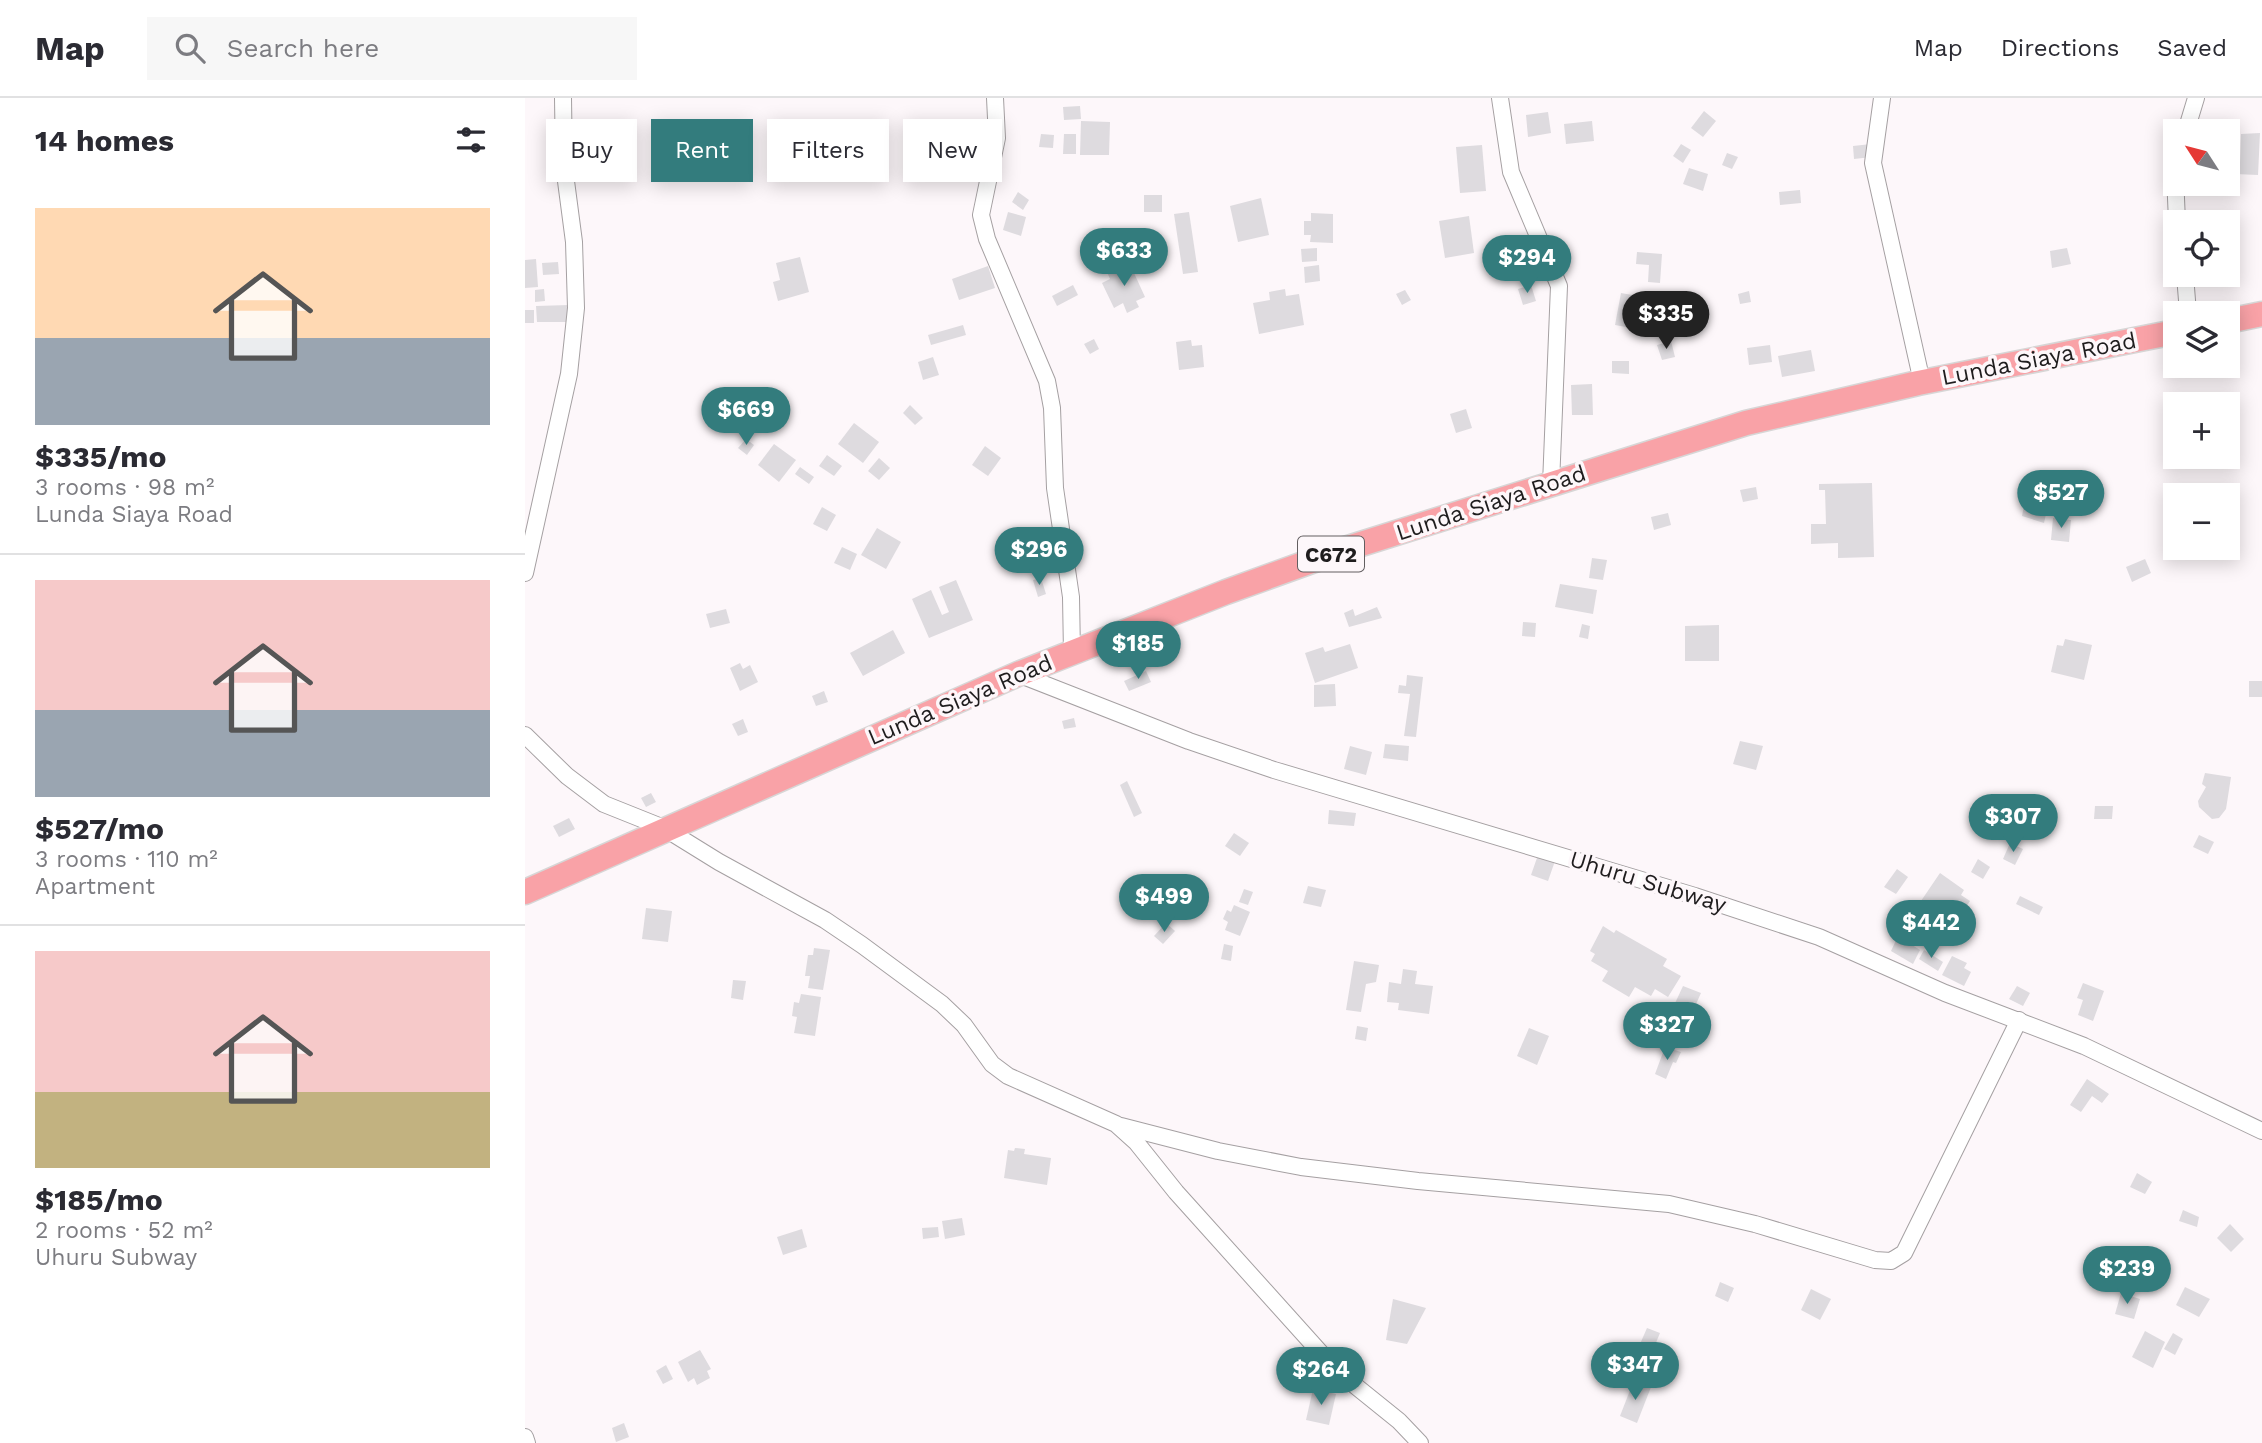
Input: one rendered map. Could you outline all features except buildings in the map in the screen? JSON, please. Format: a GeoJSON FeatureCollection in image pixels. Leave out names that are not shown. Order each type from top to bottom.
{"type":"FeatureCollection","features":[{"type":"Feature","properties":{"kind":"main road"},"geometry":{"type":"LineString","coordinates":[[2240,319],[2262,314]]}},
{"type":"Feature","properties":{"kind":"main road","name":"Lunda Siaya Road"},"geometry":{"type":"LineString","coordinates":[[525,892],[664,828],[1019,674],[1226,592],[1345,549],[1726,429],[1922,382],[2163,334]]}},
{"type":"Feature","properties":{"kind":"street"},"geometry":{"type":"LineString","coordinates":[[525,573],[569,374],[575,320],[576,279],[564,166],[563,98]]}},
{"type":"Feature","properties":{"kind":"street"},"geometry":{"type":"LineString","coordinates":[[995,98],[998,111],[994,162],[981,215],[987,239],[1047,382],[1052,408],[1055,488],[1071,597],[1072,653]]}},
{"type":"Feature","properties":{"kind":"street"},"geometry":{"type":"LineString","coordinates":[[1500,98],[1511,172],[1559,286],[1551,484]]}},
{"type":"Feature","properties":{"kind":"street"},"geometry":{"type":"LineString","coordinates":[[1882,98],[1874,163],[1922,382]]}},
{"type":"Feature","properties":{"kind":"street"},"geometry":{"type":"LineString","coordinates":[[2190,119],[2196,98]]}},
{"type":"Feature","properties":{"kind":"street","name":"Uhuru Subway"},"geometry":{"type":"LineString","coordinates":[[1019,674],[1155,728],[1275,770],[1755,914],[1847,948],[1945,993],[2084,1046],[2262,1131]]}},
{"type":"Feature","properties":{"kind":"street"},"geometry":{"type":"LineString","coordinates":[[525,735],[586,792],[620,813],[664,828],[719,862],[825,920],[862,945],[942,1004],[964,1025],[992,1064],[1007,1076],[1116,1124],[1218,1151],[1301,1167],[1418,1181],[1669,1204],[1755,1224],[1875,1260],[1891,1261],[1904,1253],[2019,1020]]}},
{"type":"Feature","properties":{"kind":"street"},"geometry":{"type":"LineString","coordinates":[[1116,1124],[1136,1142],[1176,1192],[1337,1371],[1399,1420],[1420,1443]]}},
{"type":"Feature","properties":{"kind":"street"},"geometry":{"type":"LineString","coordinates":[[525,1437],[527,1443]]}}]}
